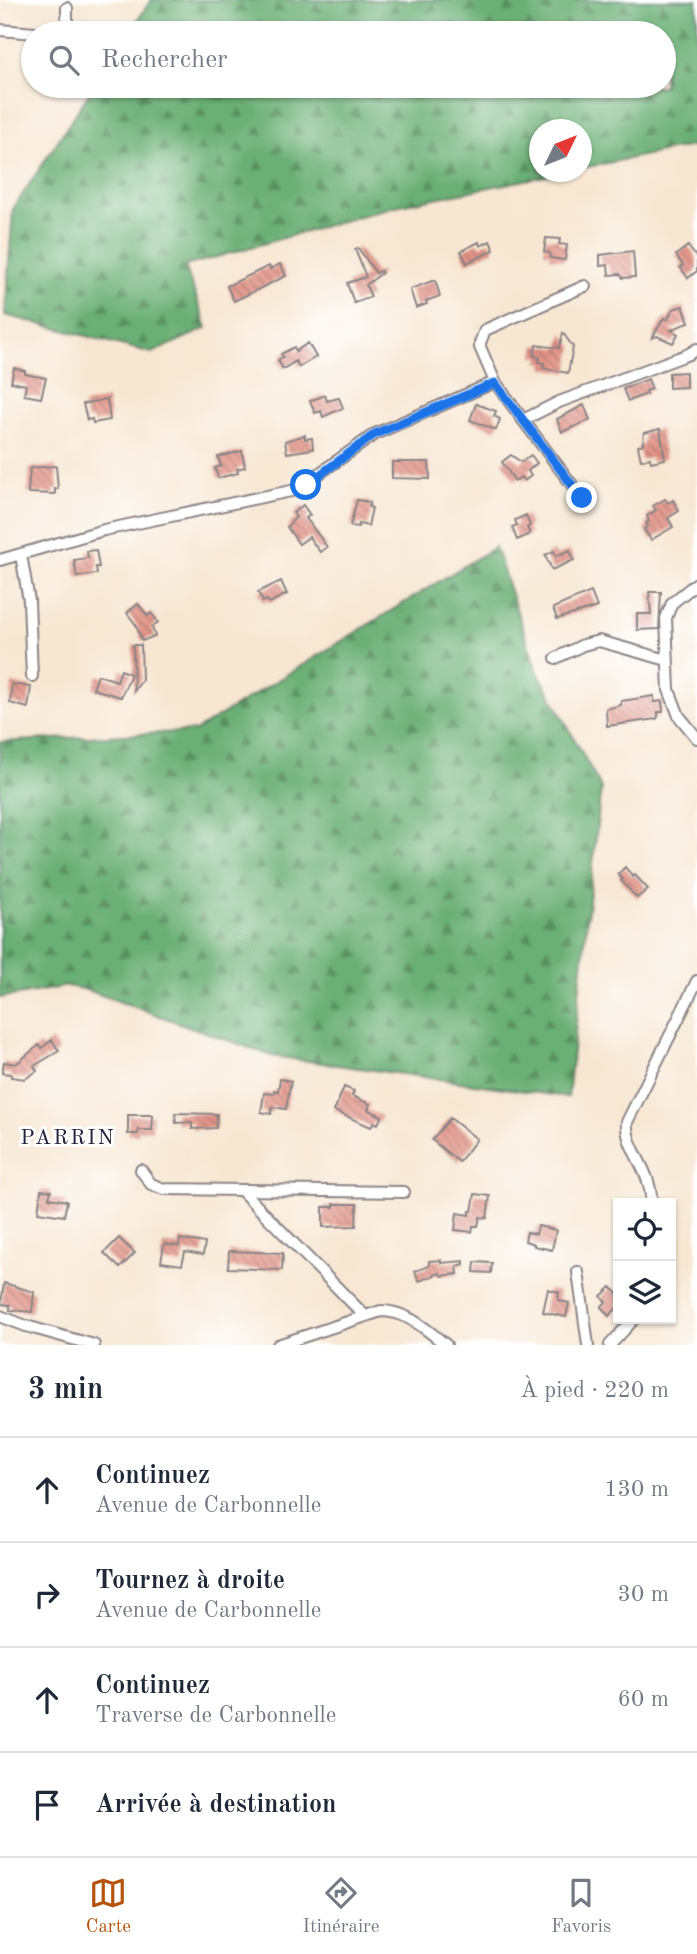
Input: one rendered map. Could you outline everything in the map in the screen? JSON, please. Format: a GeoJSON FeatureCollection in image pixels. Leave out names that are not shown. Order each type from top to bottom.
{"type":"FeatureCollection","features":[{"type":"Feature","properties":{"kind":"street"},"geometry":{"type":"LineString","coordinates":[[66,21],[67,8]]}},
{"type":"Feature","properties":{"kind":"street"},"geometry":{"type":"LineString","coordinates":[[0,30],[21,32]]}},
{"type":"Feature","properties":{"kind":"street"},"geometry":{"type":"LineString","coordinates":[[582,498],[495,383],[480,342],[485,330],[585,286]]}},
{"type":"Feature","properties":{"kind":"street"},"geometry":{"type":"LineString","coordinates":[[523,420],[559,402],[697,349]]}},
{"type":"Feature","properties":{"kind":"street"},"geometry":{"type":"LineString","coordinates":[[3,557],[21,555],[104,530],[296,490],[375,434],[495,383]]}},
{"type":"Feature","properties":{"kind":"street"},"geometry":{"type":"LineString","coordinates":[[21,555],[29,601],[32,676]]}},
{"type":"Feature","properties":{"kind":"street"},"geometry":{"type":"LineString","coordinates":[[697,583],[668,608],[667,660],[669,690],[679,716],[697,738]]}},
{"type":"Feature","properties":{"kind":"street"},"geometry":{"type":"LineString","coordinates":[[556,658],[583,645],[599,642],[667,660]]}},
{"type":"Feature","properties":{"kind":"street"},"geometry":{"type":"LineString","coordinates":[[650,1198],[648,1177],[628,1136],[626,1122],[697,981]]}},
{"type":"Feature","properties":{"kind":"street"},"geometry":{"type":"LineString","coordinates":[[141,1170],[151,1184],[158,1188],[243,1192],[404,1192]]}},
{"type":"Feature","properties":{"kind":"street"},"geometry":{"type":"LineString","coordinates":[[243,1192],[365,1316]]}},
{"type":"Feature","properties":{"kind":"street"},"geometry":{"type":"LineString","coordinates":[[578,1272],[588,1345]]}},
{"type":"Feature","properties":{"kind":"street"},"geometry":{"type":"LineString","coordinates":[[278,1345],[381,1311],[397,1313],[446,1345]]}},
{"type":"Feature","properties":{"kind":"street"},"geometry":{"type":"LineString","coordinates":[[0,1316],[94,1345]]}},
{"type":"Feature","properties":{"kind":"street"},"geometry":{"type":"LineString","coordinates":[[610,1345],[629,1324]]}},
{"type":"Feature","properties":{"kind":"green space"},"geometry":{"type":"Polygon","coordinates":[[[151,0],[697,0],[697,145],[592,166],[592,119],[529,119],[529,179],[395,206],[185,266],[207,328],[152,353],[5,315],[13,209],[86,98],[676,98],[676,21],[137,21],[151,0]]]}},
{"type":"Feature","properties":{"kind":"green space"},"geometry":{"type":"Polygon","coordinates":[[[495,547],[537,670],[601,788],[568,1097],[272,1056],[87,990],[68,986],[0,998],[0,742],[195,731],[495,547]]]}},
{"type":"Feature","properties":{"kind":"building"},"geometry":{"type":"Polygon","coordinates":[[[546,238],[560,239],[559,244],[567,245],[565,260],[550,258],[550,253],[544,252],[546,238]]]}},
{"type":"Feature","properties":{"kind":"building"},"geometry":{"type":"Polygon","coordinates":[[[490,241],[494,250],[467,263],[461,251],[479,242],[480,246],[490,241]]]}},
{"type":"Feature","properties":{"kind":"building"},"geometry":{"type":"Polygon","coordinates":[[[688,246],[697,258],[697,271],[688,278],[676,255],[688,246]]]}},
{"type":"Feature","properties":{"kind":"building"},"geometry":{"type":"Polygon","coordinates":[[[358,248],[376,273],[382,273],[366,285],[371,297],[354,303],[347,283],[366,277],[355,249],[358,248]]]}},
{"type":"Feature","properties":{"kind":"building"},"geometry":{"type":"Polygon","coordinates":[[[633,251],[635,277],[609,275],[608,265],[600,266],[600,255],[633,251]]]}},
{"type":"Feature","properties":{"kind":"building"},"geometry":{"type":"Polygon","coordinates":[[[280,264],[286,276],[234,301],[227,286],[269,266],[270,269],[280,264]]]}},
{"type":"Feature","properties":{"kind":"building"},"geometry":{"type":"Polygon","coordinates":[[[435,280],[440,296],[416,308],[410,289],[435,280]]]}},
{"type":"Feature","properties":{"kind":"building"},"geometry":{"type":"Polygon","coordinates":[[[683,306],[689,322],[671,330],[678,334],[673,343],[657,336],[652,338],[664,318],[667,320],[673,309],[683,306]]]}},
{"type":"Feature","properties":{"kind":"building"},"geometry":{"type":"Polygon","coordinates":[[[563,333],[573,347],[568,373],[543,368],[544,363],[539,362],[540,357],[534,356],[536,345],[559,348],[563,333]]]}},
{"type":"Feature","properties":{"kind":"building"},"geometry":{"type":"Polygon","coordinates":[[[308,343],[316,357],[299,367],[296,361],[283,369],[278,360],[283,357],[281,354],[294,347],[296,351],[308,343]]]}},
{"type":"Feature","properties":{"kind":"building"},"geometry":{"type":"Polygon","coordinates":[[[14,368],[25,371],[25,374],[46,378],[41,398],[24,395],[26,385],[11,382],[14,368]]]}},
{"type":"Feature","properties":{"kind":"building"},"geometry":{"type":"Polygon","coordinates":[[[686,372],[686,387],[669,388],[669,373],[686,372]]]}},
{"type":"Feature","properties":{"kind":"building"},"geometry":{"type":"Polygon","coordinates":[[[648,379],[652,389],[646,391],[647,394],[628,401],[623,389],[648,379]]]}},
{"type":"Feature","properties":{"kind":"building"},"geometry":{"type":"Polygon","coordinates":[[[325,395],[327,401],[339,398],[343,408],[323,417],[321,411],[315,413],[310,401],[325,395]]]}},
{"type":"Feature","properties":{"kind":"building"},"geometry":{"type":"Polygon","coordinates":[[[107,399],[110,420],[93,423],[92,419],[87,420],[83,404],[107,399]]]}},
{"type":"Feature","properties":{"kind":"building"},"geometry":{"type":"Polygon","coordinates":[[[476,404],[496,411],[494,416],[500,419],[496,430],[470,420],[476,404]]]}},
{"type":"Feature","properties":{"kind":"building"},"geometry":{"type":"Polygon","coordinates":[[[584,405],[590,420],[562,432],[557,419],[584,405]]]}},
{"type":"Feature","properties":{"kind":"building"},"geometry":{"type":"Polygon","coordinates":[[[660,429],[665,459],[651,462],[650,458],[641,460],[638,446],[643,444],[644,433],[660,429]]]}},
{"type":"Feature","properties":{"kind":"building"},"geometry":{"type":"Polygon","coordinates":[[[305,435],[305,439],[312,438],[313,449],[287,453],[285,441],[305,435]]]}},
{"type":"Feature","properties":{"kind":"building"},"geometry":{"type":"Polygon","coordinates":[[[242,451],[245,467],[237,469],[238,473],[218,478],[215,468],[221,466],[218,457],[242,451]]]}},
{"type":"Feature","properties":{"kind":"building"},"geometry":{"type":"Polygon","coordinates":[[[511,455],[521,462],[531,455],[537,463],[528,471],[531,476],[524,481],[521,477],[515,481],[502,462],[511,455]]]}},
{"type":"Feature","properties":{"kind":"building"},"geometry":{"type":"Polygon","coordinates":[[[392,462],[429,462],[430,479],[392,478],[392,462]]]}},
{"type":"Feature","properties":{"kind":"building"},"geometry":{"type":"Polygon","coordinates":[[[56,466],[58,489],[55,489],[55,494],[28,493],[30,468],[56,466]]]}},
{"type":"Feature","properties":{"kind":"building"},"geometry":{"type":"Polygon","coordinates":[[[665,499],[668,503],[673,500],[679,511],[668,518],[673,527],[651,540],[644,529],[648,526],[647,516],[656,510],[653,506],[665,499]]]}},
{"type":"Feature","properties":{"kind":"building"},"geometry":{"type":"Polygon","coordinates":[[[357,500],[370,502],[369,507],[372,508],[368,526],[350,526],[357,500]]]}},
{"type":"Feature","properties":{"kind":"building"},"geometry":{"type":"Polygon","coordinates":[[[303,505],[310,515],[306,518],[327,547],[320,552],[309,537],[299,544],[287,527],[296,517],[293,513],[303,505]]]}},
{"type":"Feature","properties":{"kind":"building"},"geometry":{"type":"Polygon","coordinates":[[[526,515],[530,534],[517,540],[512,527],[517,525],[515,520],[526,515]]]}},
{"type":"Feature","properties":{"kind":"building"},"geometry":{"type":"Polygon","coordinates":[[[96,550],[99,567],[96,567],[97,574],[77,577],[74,560],[88,558],[87,551],[96,550]]]}},
{"type":"Feature","properties":{"kind":"building"},"geometry":{"type":"Polygon","coordinates":[[[570,550],[574,560],[552,570],[545,555],[554,551],[556,556],[570,550]]]}},
{"type":"Feature","properties":{"kind":"building"},"geometry":{"type":"Polygon","coordinates":[[[281,581],[287,594],[269,603],[267,600],[263,602],[258,592],[281,581]]]}},
{"type":"Feature","properties":{"kind":"building"},"geometry":{"type":"Polygon","coordinates":[[[591,592],[597,607],[557,619],[553,608],[591,592]]]}},
{"type":"Feature","properties":{"kind":"building"},"geometry":{"type":"Polygon","coordinates":[[[649,592],[661,592],[659,629],[637,630],[637,614],[651,614],[649,592]]]}},
{"type":"Feature","properties":{"kind":"building"},"geometry":{"type":"Polygon","coordinates":[[[138,604],[148,616],[151,613],[158,622],[152,627],[155,636],[142,641],[136,625],[127,613],[138,604]]]}},
{"type":"Feature","properties":{"kind":"building"},"geometry":{"type":"Polygon","coordinates":[[[133,645],[141,645],[142,680],[134,691],[133,645]]]}},
{"type":"Feature","properties":{"kind":"building"},"geometry":{"type":"Polygon","coordinates":[[[121,670],[131,674],[121,697],[93,689],[98,675],[117,681],[121,670]]]}},
{"type":"Feature","properties":{"kind":"building"},"geometry":{"type":"Polygon","coordinates":[[[12,684],[31,687],[28,708],[10,703],[12,684]]]}},
{"type":"Feature","properties":{"kind":"building"},"geometry":{"type":"Polygon","coordinates":[[[654,696],[654,702],[662,701],[663,712],[658,712],[656,719],[607,726],[606,709],[621,705],[621,701],[654,696]]]}},
{"type":"Feature","properties":{"kind":"building"},"geometry":{"type":"Polygon","coordinates":[[[625,867],[648,889],[637,898],[618,874],[625,867]]]}},
{"type":"Feature","properties":{"kind":"building"},"geometry":{"type":"Polygon","coordinates":[[[52,1040],[59,1051],[34,1066],[37,1071],[25,1079],[2,1073],[4,1062],[16,1064],[39,1045],[42,1048],[52,1040]]]}},
{"type":"Feature","properties":{"kind":"building"},"geometry":{"type":"Polygon","coordinates":[[[280,1079],[291,1081],[286,1109],[272,1107],[271,1114],[261,1112],[264,1093],[274,1094],[274,1090],[278,1091],[280,1079]]]}},
{"type":"Feature","properties":{"kind":"building"},"geometry":{"type":"Polygon","coordinates":[[[344,1087],[354,1091],[352,1096],[370,1104],[368,1110],[382,1116],[378,1124],[374,1122],[371,1127],[334,1111],[344,1087]]]}},
{"type":"Feature","properties":{"kind":"building"},"geometry":{"type":"Polygon","coordinates":[[[175,1113],[217,1114],[216,1128],[192,1129],[192,1122],[176,1123],[175,1113]]]}},
{"type":"Feature","properties":{"kind":"building"},"geometry":{"type":"Polygon","coordinates":[[[128,1115],[153,1115],[152,1130],[139,1130],[138,1134],[128,1134],[128,1115]]]}},
{"type":"Feature","properties":{"kind":"building"},"geometry":{"type":"Polygon","coordinates":[[[450,1118],[477,1139],[459,1162],[432,1140],[450,1118]]]}},
{"type":"Feature","properties":{"kind":"building"},"geometry":{"type":"Polygon","coordinates":[[[41,1190],[51,1191],[49,1198],[67,1201],[64,1216],[38,1212],[41,1190]]]}},
{"type":"Feature","properties":{"kind":"building"},"geometry":{"type":"Polygon","coordinates":[[[475,1194],[490,1196],[487,1218],[480,1217],[478,1226],[473,1226],[472,1232],[455,1230],[457,1213],[469,1215],[475,1194]]]}},
{"type":"Feature","properties":{"kind":"building"},"geometry":{"type":"Polygon","coordinates":[[[334,1204],[357,1204],[356,1226],[323,1227],[323,1207],[334,1207],[334,1204]]]}},
{"type":"Feature","properties":{"kind":"building"},"geometry":{"type":"Polygon","coordinates":[[[538,1226],[556,1230],[552,1250],[525,1241],[527,1232],[536,1234],[538,1226]]]}},
{"type":"Feature","properties":{"kind":"building"},"geometry":{"type":"Polygon","coordinates":[[[119,1238],[135,1253],[120,1268],[104,1253],[119,1238]]]}},
{"type":"Feature","properties":{"kind":"building"},"geometry":{"type":"Polygon","coordinates":[[[180,1239],[205,1243],[203,1255],[185,1252],[182,1265],[161,1262],[164,1244],[179,1246],[180,1239]]]}},
{"type":"Feature","properties":{"kind":"building"},"geometry":{"type":"Polygon","coordinates":[[[229,1251],[283,1253],[282,1270],[228,1268],[229,1251]]]}},
{"type":"Feature","properties":{"kind":"building"},"geometry":{"type":"Polygon","coordinates":[[[441,1260],[441,1263],[464,1261],[464,1264],[457,1266],[458,1274],[441,1276],[440,1273],[419,1281],[415,1271],[429,1266],[429,1261],[441,1260]]]}},
{"type":"Feature","properties":{"kind":"building"},"geometry":{"type":"Polygon","coordinates":[[[475,1262],[492,1263],[491,1273],[474,1272],[475,1262]]]}},
{"type":"Feature","properties":{"kind":"building"},"geometry":{"type":"Polygon","coordinates":[[[4,1283],[34,1292],[32,1312],[10,1310],[10,1305],[1,1304],[4,1283]]]}},
{"type":"Feature","properties":{"kind":"building"},"geometry":{"type":"Polygon","coordinates":[[[611,1287],[613,1289],[613,1312],[609,1316],[601,1307],[606,1302],[601,1296],[611,1287]]]}},
{"type":"Feature","properties":{"kind":"building"},"geometry":{"type":"Polygon","coordinates":[[[548,1289],[559,1292],[558,1300],[569,1303],[566,1317],[543,1312],[548,1289]]]}},
{"type":"Feature","properties":{"kind":"district","name":"PARRIN"},"geometry":{"type":"Point","coordinates":[68,1137]}},
{"type":"Feature","properties":{"kind":"route"},"geometry":{"type":"LineString","coordinates":[[306,485],[375,434],[495,383],[582,498]]}}]}
